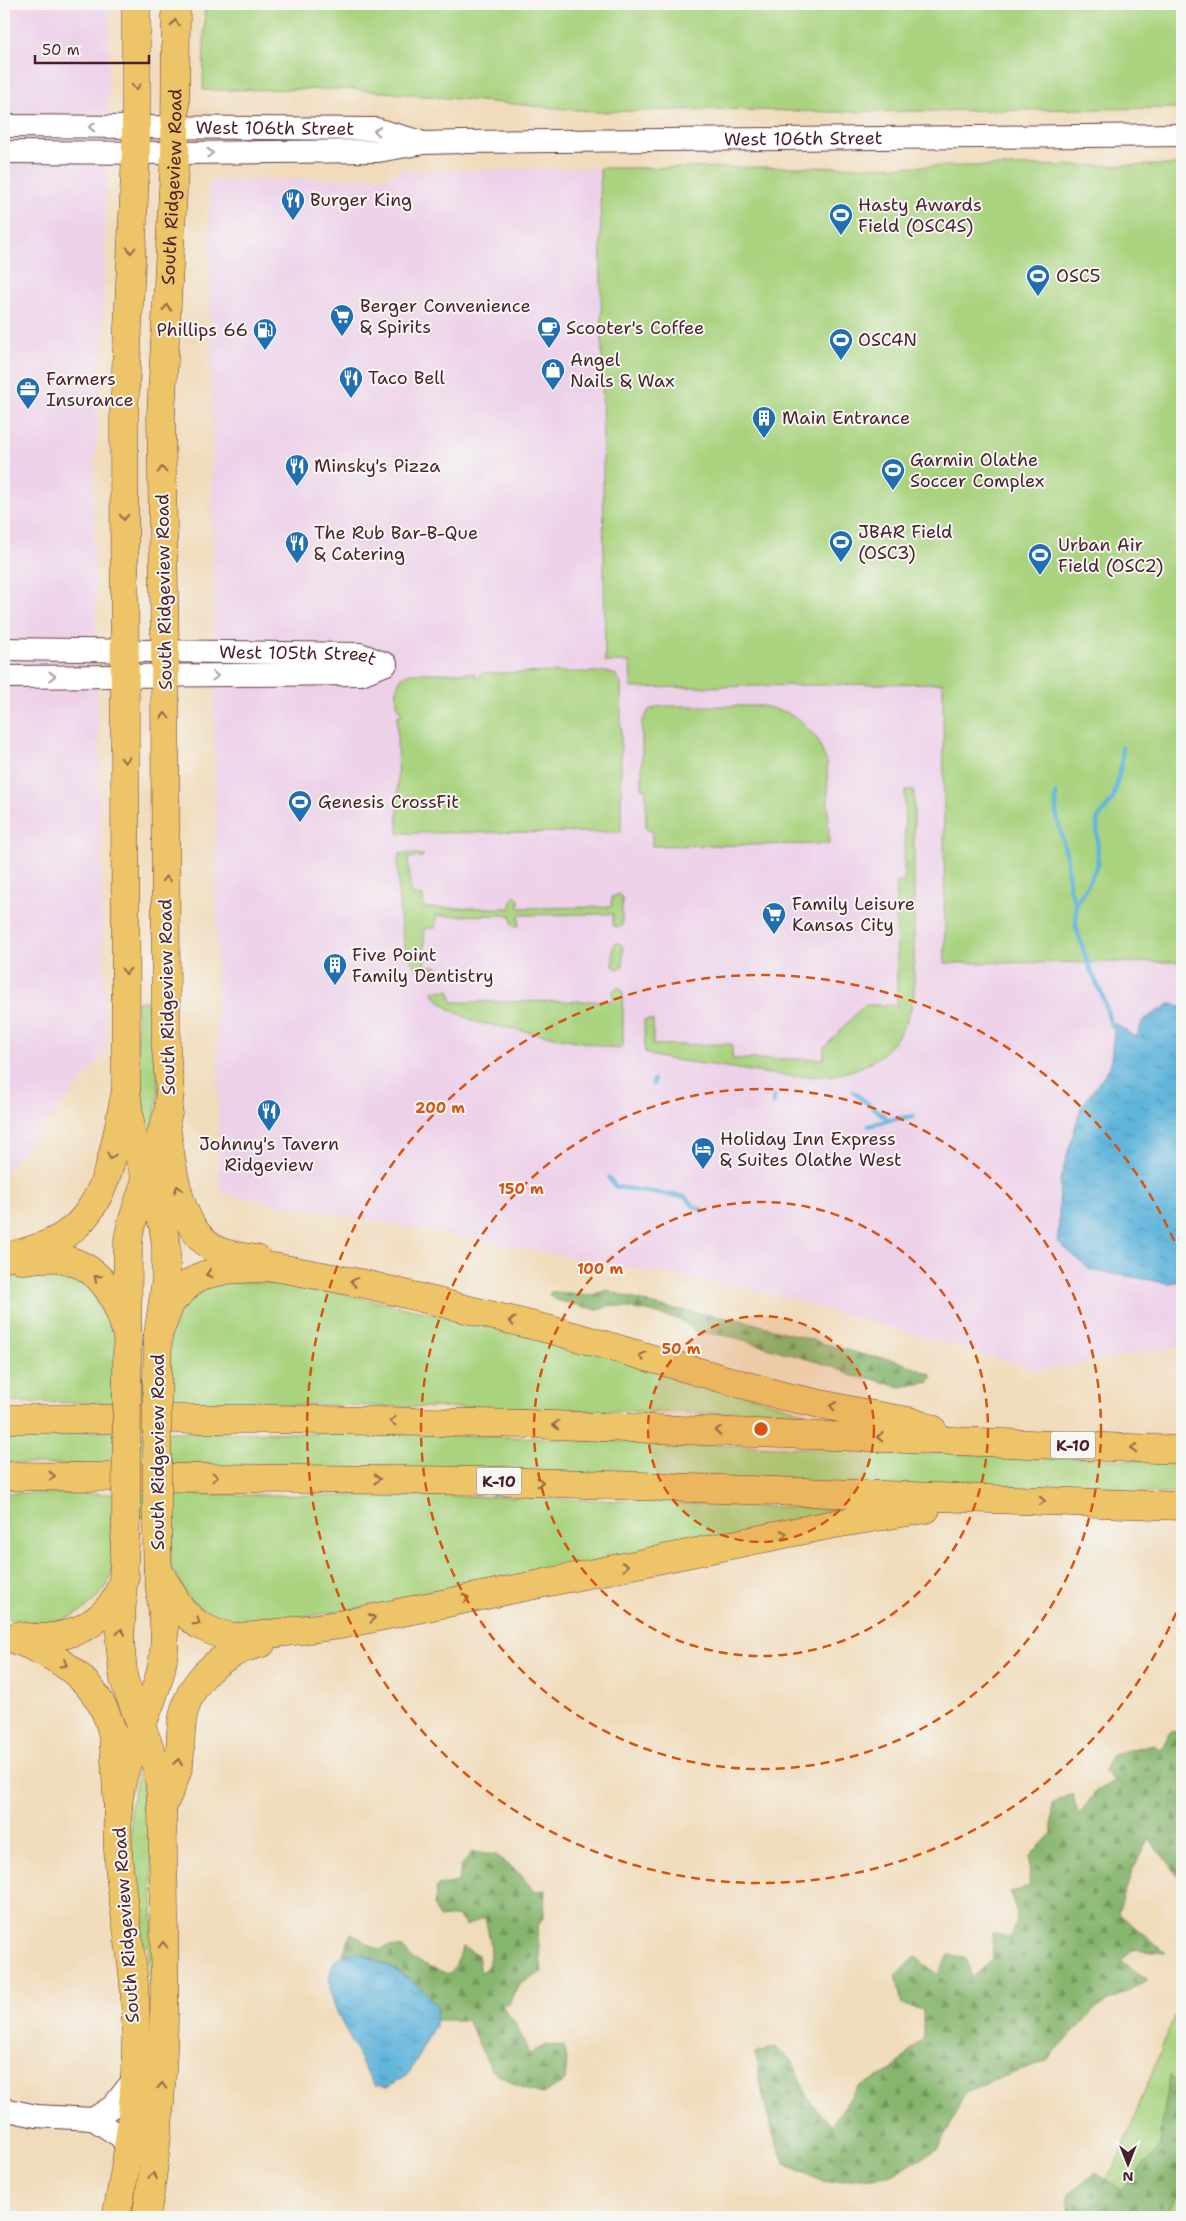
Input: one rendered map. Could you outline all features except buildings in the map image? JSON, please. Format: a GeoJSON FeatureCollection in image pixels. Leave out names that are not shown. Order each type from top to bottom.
{"type":"FeatureCollection","features":[{"type":"Feature","properties":{"kind":"main road","name":"South Ridgeview Road"},"geometry":{"type":"LineString","coordinates":[[116,2217],[127,2149],[134,2079],[134,1987],[119,1866],[118,1807],[125,1770],[163,1661],[165,1640],[165,1618],[158,1570],[157,1378],[158,1335],[166,1280],[166,1246],[163,1225],[132,1137],[126,1091],[124,415],[136,140],[136,4]]}},
{"type":"Feature","properties":{"kind":"main road","name":"South Ridgeview Road"},"geometry":{"type":"LineString","coordinates":[[146,2217],[158,2135],[163,2078],[162,1808],[158,1770],[124,1680],[120,1642],[125,1576],[128,1240],[131,1225],[166,1125],[170,1091],[166,1041],[165,664],[161,416],[175,141],[176,4]]}},
{"type":"Feature","properties":{"kind":"main road"},"geometry":{"type":"LineString","coordinates":[[4,1258],[36,1249],[58,1239],[86,1217],[106,1177],[126,1091]]}},
{"type":"Feature","properties":{"kind":"main road"},"geometry":{"type":"LineString","coordinates":[[166,1125],[175,1179],[183,1209],[195,1230],[217,1251],[257,1259],[274,1267]]}},
{"type":"Feature","properties":{"kind":"main road"},"geometry":{"type":"LineString","coordinates":[[4,1262],[58,1258],[81,1266],[100,1279],[114,1296],[127,1335]]}},
{"type":"Feature","properties":{"kind":"main road"},"geometry":{"type":"LineString","coordinates":[[158,1335],[170,1302],[191,1282],[204,1275],[226,1270],[274,1267],[365,1284],[559,1332],[783,1396],[909,1421],[964,1440]]}},
{"type":"Feature","properties":{"kind":"main road","name":"K-10"},"geometry":{"type":"LineString","coordinates":[[4,1419],[271,1419],[518,1424],[1182,1450]]}},
{"type":"Feature","properties":{"kind":"main road","name":"K-10"},"geometry":{"type":"LineString","coordinates":[[4,1476],[502,1481],[1182,1506]]}},
{"type":"Feature","properties":{"kind":"main road"},"geometry":{"type":"LineString","coordinates":[[162,1808],[178,1766],[182,1720],[200,1680],[211,1666],[233,1651],[339,1625],[829,1525],[994,1499]]}},
{"type":"Feature","properties":{"kind":"main road"},"geometry":{"type":"LineString","coordinates":[[158,1570],[182,1612],[200,1625],[216,1633],[233,1637],[254,1636],[339,1625]]}},
{"type":"Feature","properties":{"kind":"main road"},"geometry":{"type":"LineString","coordinates":[[4,1635],[50,1637],[65,1635],[79,1630],[106,1610],[116,1597],[125,1576]]}},
{"type":"Feature","properties":{"kind":"main road"},"geometry":{"type":"LineString","coordinates":[[4,1635],[50,1656],[75,1671],[96,1694],[107,1718],[113,1739],[118,1807]]}},
{"type":"Feature","properties":{"kind":"main road"},"geometry":{"type":"LineString","coordinates":[[131,2110],[143,2125],[158,2135]]}},
{"type":"Feature","properties":{"kind":"street","name":"West 106th Street"},"geometry":{"type":"LineString","coordinates":[[4,126],[136,140],[378,151],[424,143],[1182,135]]}},
{"type":"Feature","properties":{"kind":"street","name":"West 106th Street"},"geometry":{"type":"LineString","coordinates":[[4,152],[136,140]]}},
{"type":"Feature","properties":{"kind":"street","name":"West 105th Street"},"geometry":{"type":"LineString","coordinates":[[4,649],[124,664]]}},
{"type":"Feature","properties":{"kind":"street","name":"West 105th Street"},"geometry":{"type":"LineString","coordinates":[[4,676],[124,664],[165,664],[361,674],[386,664],[360,654],[165,664]]}},
{"type":"Feature","properties":{"kind":"street"},"geometry":{"type":"LineString","coordinates":[[93,2119],[113,2106],[134,2079]]}},
{"type":"Feature","properties":{"kind":"street"},"geometry":{"type":"LineString","coordinates":[[4,2109],[36,2116],[93,2119],[121,2138],[127,2149]]}},
{"type":"Feature","properties":{"kind":"shaded area"},"geometry":{"type":"Polygon","coordinates":[[[4,4],[110,4],[103,345],[93,488],[106,1053],[4,1173],[4,4]]]}},
{"type":"Feature","properties":{"kind":"shaded area"},"geometry":{"type":"Polygon","coordinates":[[[600,168],[603,321],[631,688],[943,683],[945,963],[1182,962],[1182,1347],[1040,1370],[764,1292],[219,1193],[209,181],[384,177],[402,171],[600,168]]]}},
{"type":"Feature","properties":{"kind":"green space"},"geometry":{"type":"Polygon","coordinates":[[[205,4],[1182,4],[1182,108],[833,112],[710,109],[599,112],[351,89],[203,90],[205,4]]]}},
{"type":"Feature","properties":{"kind":"green space","name":"Garmin Olathe Soccer Complex"},"geometry":{"type":"Polygon","coordinates":[[[1182,165],[1182,962],[945,963],[943,683],[631,688],[630,662],[605,662],[600,168],[1182,165]]]}},
{"type":"Feature","properties":{"kind":"green space"},"geometry":{"type":"Polygon","coordinates":[[[607,672],[616,675],[621,684],[621,832],[398,833],[397,718],[398,715],[401,715],[401,709],[398,709],[397,706],[397,691],[401,678],[410,673],[475,673],[475,677],[480,677],[480,674],[483,673],[607,672]]]}},
{"type":"Feature","properties":{"kind":"green space"},"geometry":{"type":"Polygon","coordinates":[[[660,706],[763,706],[786,712],[800,720],[817,739],[827,763],[829,844],[652,846],[652,829],[646,829],[646,788],[642,788],[642,722],[649,710],[660,706]]]}},
{"type":"Feature","properties":{"kind":"green space"},"geometry":{"type":"Polygon","coordinates":[[[905,791],[914,791],[914,994],[908,1018],[895,1040],[878,1057],[858,1068],[837,1074],[814,1077],[766,1073],[671,1059],[645,1053],[644,1020],[653,1020],[653,1045],[732,1044],[732,1059],[824,1059],[824,1048],[864,1005],[897,1005],[896,883],[904,882],[905,791]]]}},
{"type":"Feature","properties":{"kind":"green space"},"geometry":{"type":"Polygon","coordinates":[[[400,854],[424,855],[422,857],[408,858],[411,895],[423,896],[424,908],[511,908],[512,899],[515,895],[519,899],[519,908],[612,907],[612,897],[619,894],[622,897],[622,926],[613,926],[613,914],[519,915],[519,925],[515,927],[512,924],[511,915],[437,916],[435,928],[424,929],[425,966],[437,966],[438,969],[419,970],[406,951],[400,919],[398,860],[400,854]]]}},
{"type":"Feature","properties":{"kind":"green space"},"geometry":{"type":"Polygon","coordinates":[[[616,943],[621,944],[623,947],[623,966],[617,969],[613,966],[613,947],[616,943]]]}},
{"type":"Feature","properties":{"kind":"green space"},"geometry":{"type":"Polygon","coordinates":[[[616,988],[621,988],[623,992],[623,1045],[619,1049],[476,1022],[451,1010],[435,997],[433,992],[434,990],[450,991],[452,1002],[613,1001],[613,991],[616,988]]]}},
{"type":"Feature","properties":{"kind":"green space"},"geometry":{"type":"Polygon","coordinates":[[[146,1001],[152,1023],[159,1091],[151,1135],[143,1133],[137,1111],[137,1002],[146,1001]]]}},
{"type":"Feature","properties":{"kind":"green space"},"geometry":{"type":"Polygon","coordinates":[[[44,1269],[71,1278],[82,1284],[100,1302],[107,1313],[116,1340],[115,1379],[169,1381],[169,1339],[180,1309],[206,1287],[236,1281],[311,1287],[609,1353],[806,1413],[796,1415],[326,1405],[4,1402],[4,1274],[44,1269]]]}},
{"type":"Feature","properties":{"kind":"green space"},"geometry":{"type":"Polygon","coordinates":[[[607,1290],[657,1306],[745,1321],[868,1356],[895,1360],[932,1375],[932,1379],[929,1382],[900,1387],[869,1378],[852,1376],[837,1368],[733,1337],[694,1331],[680,1320],[647,1311],[610,1305],[600,1310],[556,1300],[549,1295],[551,1292],[556,1292],[592,1295],[607,1290]]]}},
{"type":"Feature","properties":{"kind":"green space"},"geometry":{"type":"Polygon","coordinates":[[[4,1431],[428,1434],[1182,1462],[1182,1494],[4,1463],[4,1431]]]}},
{"type":"Feature","properties":{"kind":"green space"},"geometry":{"type":"Polygon","coordinates":[[[4,1493],[510,1497],[840,1509],[841,1517],[435,1598],[242,1625],[222,1622],[204,1613],[190,1601],[171,1567],[168,1516],[113,1516],[113,1570],[103,1591],[91,1604],[69,1618],[57,1621],[31,1622],[4,1618],[4,1493]]]}},
{"type":"Feature","properties":{"kind":"green space"},"geometry":{"type":"Polygon","coordinates":[[[1182,1731],[1182,1891],[1180,1878],[1149,1838],[1133,1869],[1118,1913],[1166,1953],[1131,1950],[1121,1961],[1148,1980],[1097,2007],[1047,2060],[965,2092],[939,2149],[890,2175],[824,2182],[785,2164],[766,2110],[756,2054],[775,2047],[793,2062],[807,2097],[831,2127],[857,2087],[892,2070],[923,2037],[923,2010],[902,2005],[896,1975],[916,1957],[938,1975],[948,1955],[965,1957],[972,1978],[993,1960],[992,1933],[1012,1938],[1017,1913],[1010,1893],[1029,1886],[1030,1856],[1052,1833],[1052,1804],[1072,1793],[1079,1815],[1096,1791],[1115,1781],[1104,1771],[1112,1754],[1153,1744],[1161,1750],[1170,1732],[1182,1731]]]}},
{"type":"Feature","properties":{"kind":"green space"},"geometry":{"type":"Polygon","coordinates":[[[139,1767],[144,1767],[150,1787],[155,1983],[150,1983],[148,1947],[143,1944],[135,1910],[130,1812],[139,1767]]]}},
{"type":"Feature","properties":{"kind":"green space"},"geometry":{"type":"Polygon","coordinates":[[[472,1852],[496,1855],[520,1874],[534,1891],[545,1890],[544,1916],[537,1928],[542,1972],[518,1985],[509,2004],[501,2004],[516,2024],[529,2054],[544,2045],[563,2046],[567,2060],[565,2081],[542,2094],[515,2085],[491,2069],[467,2020],[435,2020],[436,2006],[409,1978],[385,1964],[360,1953],[343,1954],[351,1933],[379,1950],[389,1946],[403,1948],[412,1959],[448,1974],[454,1969],[463,1947],[478,1955],[481,1973],[488,1969],[491,1947],[485,1917],[466,1926],[458,1916],[439,1918],[434,1905],[437,1886],[458,1882],[461,1867],[472,1852]]]}},
{"type":"Feature","properties":{"kind":"green space"},"geometry":{"type":"Polygon","coordinates":[[[1182,1996],[1182,2217],[1082,2217],[1115,2166],[1182,1996]]]}},
{"type":"Feature","properties":{"kind":"green space"},"geometry":{"type":"Polygon","coordinates":[[[1170,2076],[1182,2084],[1180,2144],[1182,2148],[1182,2189],[1165,2217],[1068,2217],[1069,2193],[1096,2173],[1121,2189],[1160,2147],[1163,2111],[1170,2076]]]}},
{"type":"Feature","properties":{"kind":"water"},"geometry":{"type":"Polygon","coordinates":[[[1170,1004],[1182,1006],[1182,1281],[1168,1283],[1090,1270],[1058,1242],[1060,1180],[1081,1107],[1110,1067],[1115,1023],[1136,1038],[1143,1020],[1170,1004]]]}},
{"type":"Feature","properties":{"kind":"water"},"geometry":{"type":"Polygon","coordinates":[[[360,1953],[402,1974],[420,1988],[437,2006],[435,2025],[409,2074],[387,2087],[375,2085],[368,2075],[331,1995],[330,1974],[335,1960],[345,1955],[360,1953]]]}},
{"type":"Feature","properties":{"kind":"waterway"},"geometry":{"type":"LineString","coordinates":[[1076,903],[1098,864],[1097,820],[1113,799],[1122,762],[1122,747]]}},
{"type":"Feature","properties":{"kind":"waterway"},"geometry":{"type":"LineString","coordinates":[[1056,793],[1056,813],[1066,853],[1070,891],[1076,903],[1076,927],[1090,969],[1103,997],[1111,1025],[1115,1029]]}},
{"type":"Feature","properties":{"kind":"waterway"},"geometry":{"type":"LineString","coordinates":[[653,1084],[654,1080]]}},
{"type":"Feature","properties":{"kind":"waterway"},"geometry":{"type":"LineString","coordinates":[[853,1092],[889,1120]]}},
{"type":"Feature","properties":{"kind":"waterway"},"geometry":{"type":"LineString","coordinates":[[773,1104],[774,1097]]}},
{"type":"Feature","properties":{"kind":"waterway"},"geometry":{"type":"LineString","coordinates":[[869,1126],[889,1120],[914,1116]]}},
{"type":"Feature","properties":{"kind":"waterway"},"geometry":{"type":"LineString","coordinates":[[609,1178],[616,1187],[685,1197],[695,1207],[702,1210]]}},
{"type":"Feature","properties":{"kind":"place","name":"Burger King"},"geometry":{"type":"Point","coordinates":[293,221]}},
{"type":"Feature","properties":{"kind":"place","name":"Hasty Awards Field (OSC4S)"},"geometry":{"type":"Point","coordinates":[841,236]}},
{"type":"Feature","properties":{"kind":"place","name":"OSC5"},"geometry":{"type":"Point","coordinates":[1038,297]}},
{"type":"Feature","properties":{"kind":"place","name":"Berger Convenience & Spirits"},"geometry":{"type":"Point","coordinates":[342,337]}},
{"type":"Feature","properties":{"kind":"place","name":"Scooter's Coffee"},"geometry":{"type":"Point","coordinates":[549,349]}},
{"type":"Feature","properties":{"kind":"place","name":"Phillips 66"},"geometry":{"type":"Point","coordinates":[265,351]}},
{"type":"Feature","properties":{"kind":"place","name":"OSC4N"},"geometry":{"type":"Point","coordinates":[841,361]}},
{"type":"Feature","properties":{"kind":"place","name":"Angel Nails & Wax"},"geometry":{"type":"Point","coordinates":[553,391]}},
{"type":"Feature","properties":{"kind":"place","name":"Taco Bell"},"geometry":{"type":"Point","coordinates":[351,399]}},
{"type":"Feature","properties":{"kind":"place","name":"Farmers Insurance"},"geometry":{"type":"Point","coordinates":[28,410]}},
{"type":"Feature","properties":{"kind":"place","name":"Main Entrance"},"geometry":{"type":"Point","coordinates":[764,439]}},
{"type":"Feature","properties":{"kind":"place","name":"Minsky's Pizza"},"geometry":{"type":"Point","coordinates":[297,487]}},
{"type":"Feature","properties":{"kind":"place","name":"Garmin Olathe Soccer Complex"},"geometry":{"type":"Point","coordinates":[893,491]}},
{"type":"Feature","properties":{"kind":"place","name":"JBAR Field (OSC3)"},"geometry":{"type":"Point","coordinates":[841,563]}},
{"type":"Feature","properties":{"kind":"place","name":"The Rub Bar-B-Que & Catering"},"geometry":{"type":"Point","coordinates":[297,564]}},
{"type":"Feature","properties":{"kind":"place","name":"Urban Air Field (OSC2)"},"geometry":{"type":"Point","coordinates":[1040,576]}},
{"type":"Feature","properties":{"kind":"place","name":"Genesis CrossFit"},"geometry":{"type":"Point","coordinates":[300,823]}},
{"type":"Feature","properties":{"kind":"place","name":"Family Leisure Kansas City"},"geometry":{"type":"Point","coordinates":[774,935]}},
{"type":"Feature","properties":{"kind":"place","name":"Five Point Family Dentistry"},"geometry":{"type":"Point","coordinates":[335,986]}},
{"type":"Feature","properties":{"kind":"place","name":"Johnny's Tavern Ridgeview"},"geometry":{"type":"Point","coordinates":[269,1132]}},
{"type":"Feature","properties":{"kind":"place","name":"Holiday Inn Express & Suites Olathe West"},"geometry":{"type":"Point","coordinates":[703,1170]}}]}
